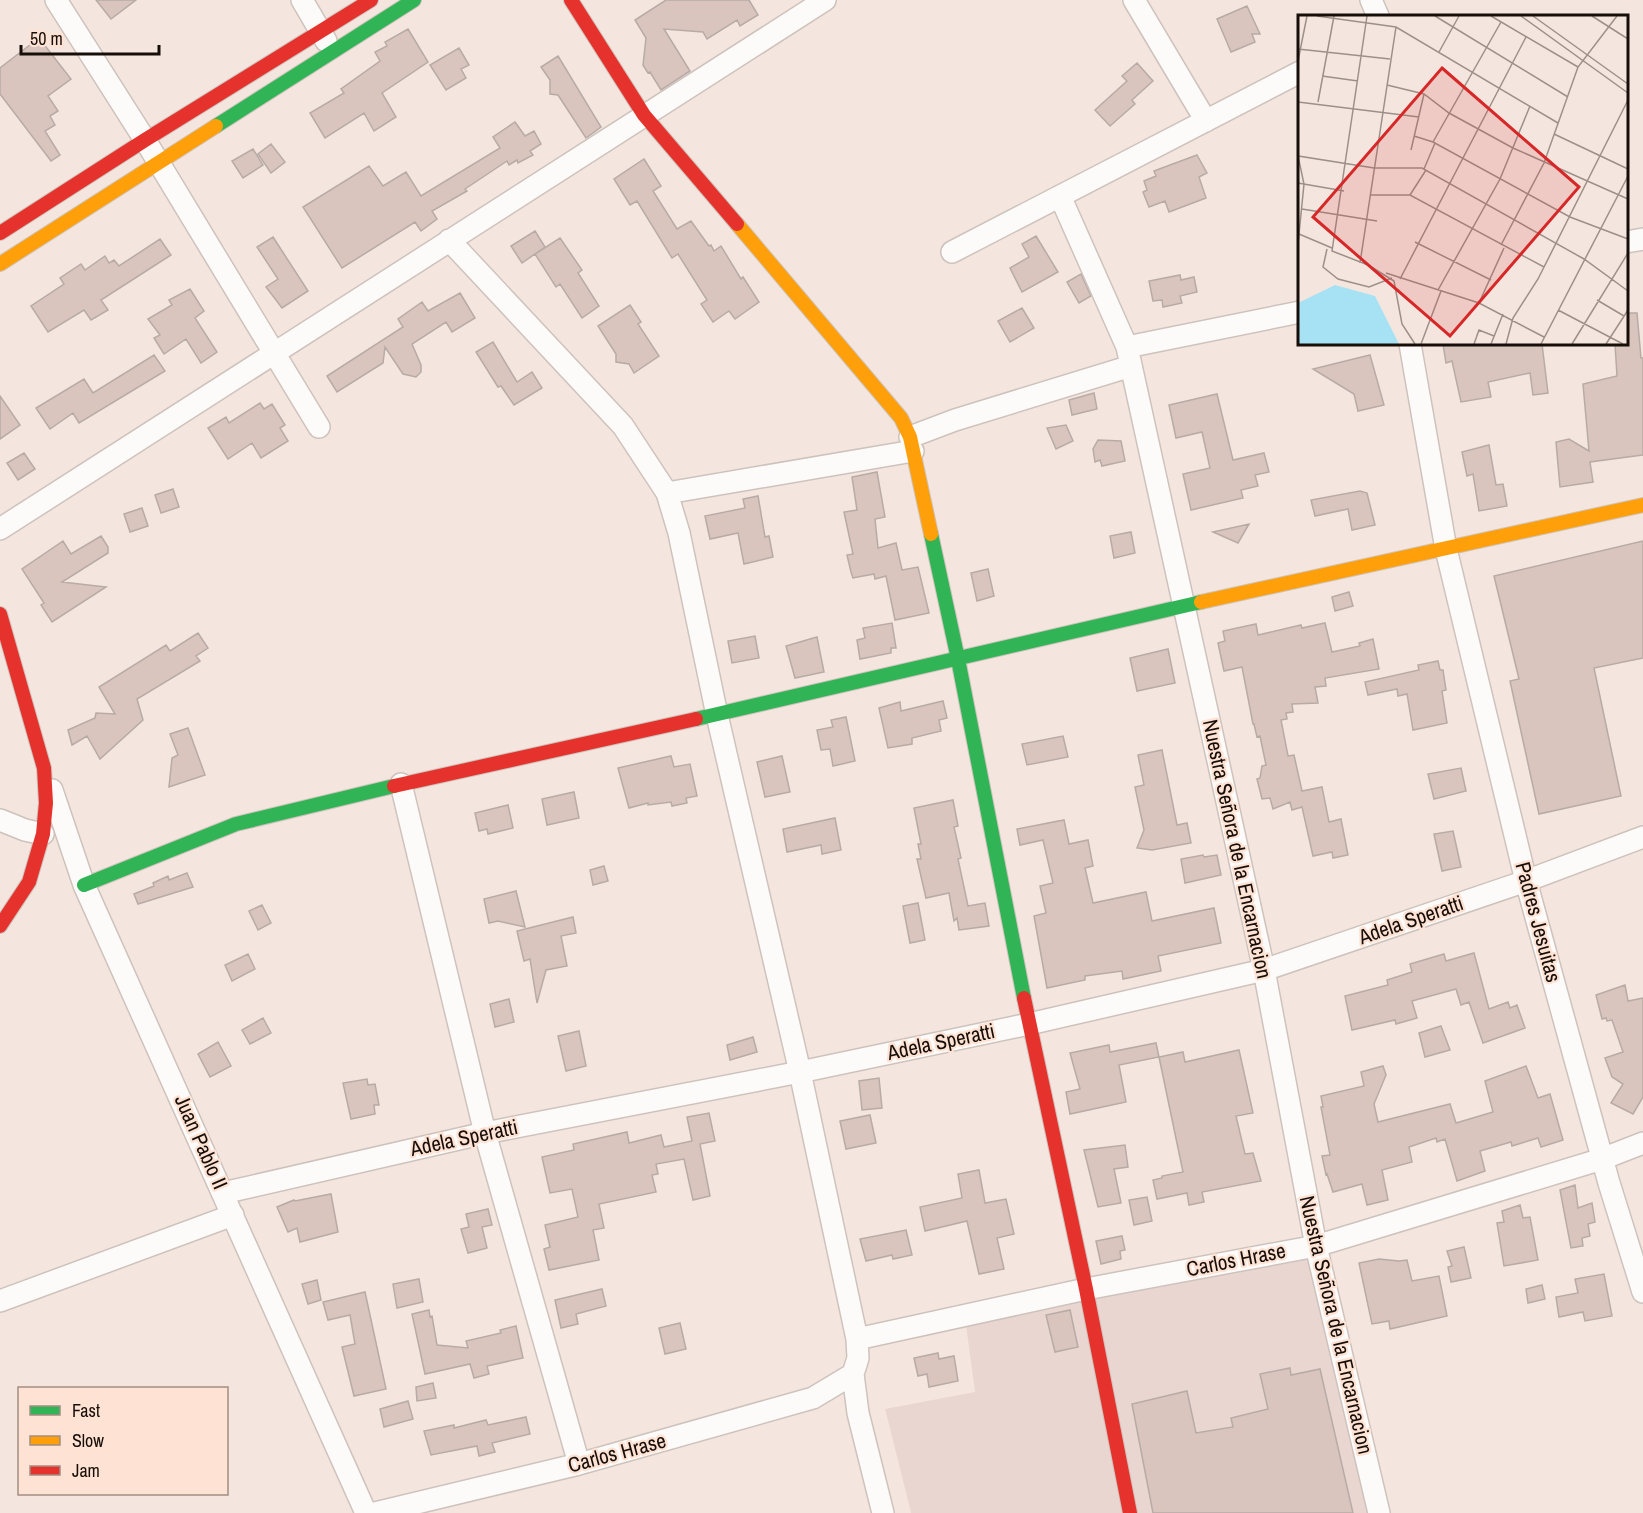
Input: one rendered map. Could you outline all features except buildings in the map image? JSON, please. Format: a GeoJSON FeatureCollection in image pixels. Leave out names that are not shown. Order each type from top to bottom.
{"type":"FeatureCollection","features":[{"type":"Feature","properties":{"kind":"street"},"geometry":{"type":"LineString","coordinates":[[56,0],[159,162],[320,428]]}},
{"type":"Feature","properties":{"kind":"street"},"geometry":{"type":"LineString","coordinates":[[302,0],[333,52]]}},
{"type":"Feature","properties":{"kind":"street"},"geometry":{"type":"LineString","coordinates":[[0,233],[371,0]]}},
{"type":"Feature","properties":{"kind":"street"},"geometry":{"type":"LineString","coordinates":[[0,264],[414,0]]}},
{"type":"Feature","properties":{"kind":"street"},"geometry":{"type":"LineString","coordinates":[[571,0],[644,115],[901,418],[912,444],[958,658],[1029,1024],[1086,1289],[1130,1513]]}},
{"type":"Feature","properties":{"kind":"street"},"geometry":{"type":"LineString","coordinates":[[0,529],[825,0]]}},
{"type":"Feature","properties":{"kind":"street"},"geometry":{"type":"LineString","coordinates":[[1134,0],[1206,121]]}},
{"type":"Feature","properties":{"kind":"street"},"geometry":{"type":"LineString","coordinates":[[1371,0],[1378,15]]}},
{"type":"Feature","properties":{"kind":"street"},"geometry":{"type":"LineString","coordinates":[[952,252],[1298,73]]}},
{"type":"Feature","properties":{"kind":"street","name":"Nuestra Señora de la Encarnacion"},"geometry":{"type":"LineString","coordinates":[[1060,196],[1129,356],[1264,970],[1316,1245],[1379,1513]]}},
{"type":"Feature","properties":{"kind":"street"},"geometry":{"type":"LineString","coordinates":[[1628,242],[1643,239]]}},
{"type":"Feature","properties":{"kind":"street"},"geometry":{"type":"LineString","coordinates":[[449,240],[623,426],[667,493],[679,533],[717,715],[800,1072],[856,1339],[858,1358],[853,1374],[858,1413],[883,1513]]}},
{"type":"Feature","properties":{"kind":"street"},"geometry":{"type":"LineString","coordinates":[[667,493],[912,444],[955,420],[1129,356],[1298,312]]}},
{"type":"Feature","properties":{"kind":"street","name":"Padres Jesuitas"},"geometry":{"type":"LineString","coordinates":[[1410,345],[1446,549],[1526,881],[1602,1159],[1643,1292]]}},
{"type":"Feature","properties":{"kind":"street"},"geometry":{"type":"LineString","coordinates":[[84,885],[236,824],[401,784],[717,715],[1184,606],[1643,505]]}},
{"type":"Feature","properties":{"kind":"street"},"geometry":{"type":"LineString","coordinates":[[0,614],[44,768],[46,802],[43,834],[29,882],[0,926]]}},
{"type":"Feature","properties":{"kind":"street","name":"Juan Pablo II"},"geometry":{"type":"LineString","coordinates":[[44,768],[84,885],[366,1513]]}},
{"type":"Feature","properties":{"kind":"street"},"geometry":{"type":"LineString","coordinates":[[401,784],[485,1133],[579,1464]]}},
{"type":"Feature","properties":{"kind":"street"},"geometry":{"type":"LineString","coordinates":[[0,820],[43,834]]}},
{"type":"Feature","properties":{"kind":"street","name":"Adela Speratti"},"geometry":{"type":"LineString","coordinates":[[224,1193],[485,1133],[800,1072],[1029,1024],[1264,970],[1526,881],[1643,837]]}},
{"type":"Feature","properties":{"kind":"street","name":"Carlos Hrase"},"geometry":{"type":"LineString","coordinates":[[856,1339],[1086,1289],[1316,1245],[1602,1159],[1643,1143]]}},
{"type":"Feature","properties":{"kind":"street"},"geometry":{"type":"LineString","coordinates":[[0,1301],[233,1215]]}},
{"type":"Feature","properties":{"kind":"street","name":"Carlos Hrase"},"geometry":{"type":"LineString","coordinates":[[375,1513],[579,1464],[813,1398],[853,1374]]}},
{"type":"Feature","properties":{"kind":"shaded area"},"geometry":{"type":"Polygon","coordinates":[[[1314,1249],[1371,1513],[911,1513],[885,1409],[975,1392],[965,1318],[1314,1249]]]}},
{"type":"Feature","properties":{"kind":"traffic: fast"},"geometry":{"type":"LineString","coordinates":[[216,126],[414,0]]}},
{"type":"Feature","properties":{"kind":"traffic: fast"},"geometry":{"type":"LineString","coordinates":[[931,534],[958,659],[1024,998]]}},
{"type":"Feature","properties":{"kind":"traffic: fast"},"geometry":{"type":"LineString","coordinates":[[696,719],[1201,602]]}},
{"type":"Feature","properties":{"kind":"traffic: fast"},"geometry":{"type":"LineString","coordinates":[[84,885],[236,824],[394,786]]}},
{"type":"Feature","properties":{"kind":"traffic: slow"},"geometry":{"type":"LineString","coordinates":[[0,264],[216,126]]}},
{"type":"Feature","properties":{"kind":"traffic: slow"},"geometry":{"type":"LineString","coordinates":[[737,224],[901,418],[910,437],[931,534]]}},
{"type":"Feature","properties":{"kind":"traffic: slow"},"geometry":{"type":"LineString","coordinates":[[1201,602],[1643,505]]}},
{"type":"Feature","properties":{"kind":"traffic: jam"},"geometry":{"type":"LineString","coordinates":[[0,233],[371,0]]}},
{"type":"Feature","properties":{"kind":"traffic: jam"},"geometry":{"type":"LineString","coordinates":[[571,0],[644,115],[737,224]]}},
{"type":"Feature","properties":{"kind":"traffic: jam"},"geometry":{"type":"LineString","coordinates":[[0,614],[44,768],[46,803],[43,834],[29,882],[0,926]]}},
{"type":"Feature","properties":{"kind":"traffic: jam"},"geometry":{"type":"LineString","coordinates":[[394,786],[696,719]]}},
{"type":"Feature","properties":{"kind":"traffic: jam"},"geometry":{"type":"LineString","coordinates":[[1024,998],[1086,1289],[1130,1513]]}}]}
